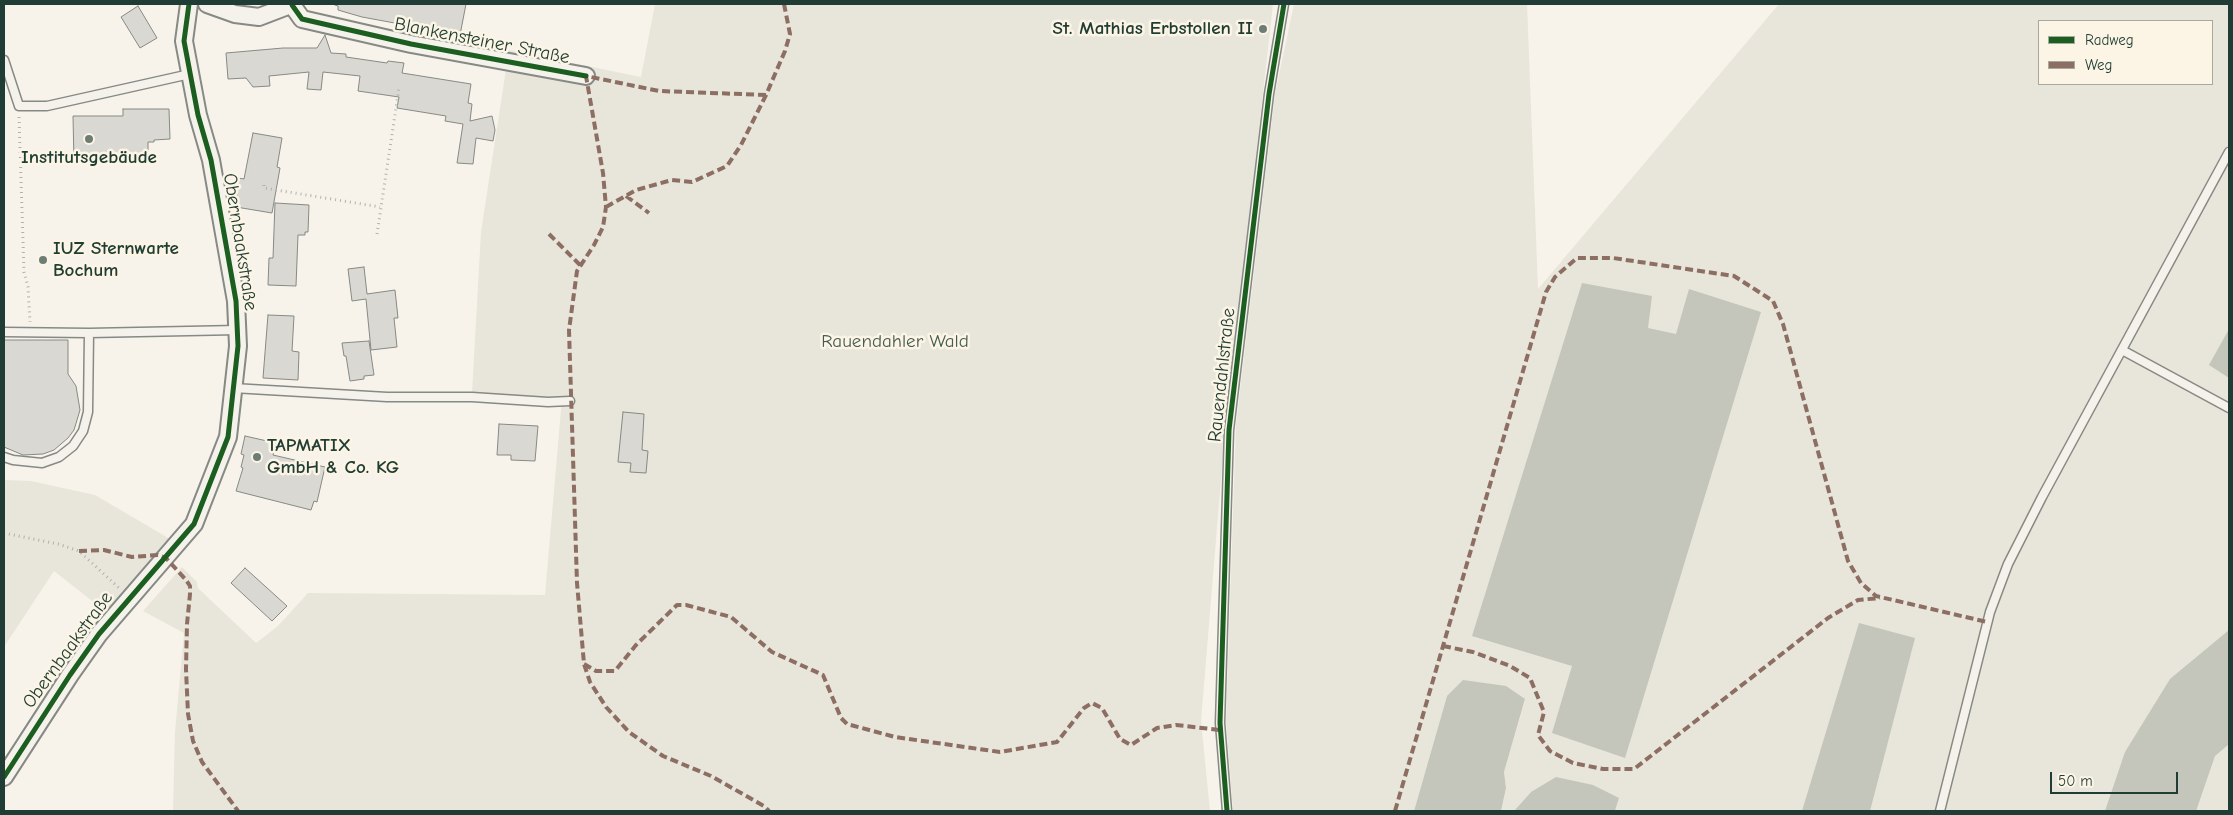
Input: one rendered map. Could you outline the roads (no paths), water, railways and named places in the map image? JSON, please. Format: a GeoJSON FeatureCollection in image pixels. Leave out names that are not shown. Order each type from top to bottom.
{"type":"FeatureCollection","features":[{"type":"Feature","properties":{"kind":"street","name":"Obernbaakstraße"},"geometry":{"type":"LineString","coordinates":[[4,777],[99,634],[194,524],[228,437],[238,330],[236,301],[219,202],[184,41],[190,4]]}},
{"type":"Feature","properties":{"kind":"street","name":"Blankensteiner Straße"},"geometry":{"type":"LineString","coordinates":[[207,4],[235,14],[259,17],[293,4],[302,18],[549,76],[586,76]]}},
{"type":"Feature","properties":{"kind":"lane","name":"Rauendahlstraße"},"geometry":{"type":"LineString","coordinates":[[1227,811],[1220,723],[1229,430],[1269,94],[1284,4]]}},
{"type":"Feature","properties":{"kind":"lane"},"geometry":{"type":"LineString","coordinates":[[4,60],[19,106],[47,106],[190,74]]}},
{"type":"Feature","properties":{"kind":"lane"},"geometry":{"type":"LineString","coordinates":[[1940,811],[1990,612],[2008,564],[2229,152]]}},
{"type":"Feature","properties":{"kind":"lane"},"geometry":{"type":"LineString","coordinates":[[4,332],[89,333],[238,330]]}},
{"type":"Feature","properties":{"kind":"lane"},"geometry":{"type":"LineString","coordinates":[[4,457],[13,460],[42,463],[58,457],[73,446],[83,431],[88,412],[89,333]]}},
{"type":"Feature","properties":{"kind":"lane"},"geometry":{"type":"LineString","coordinates":[[2122,350],[2229,408]]}},
{"type":"Feature","properties":{"kind":"lane"},"geometry":{"type":"LineString","coordinates":[[233,388],[387,397],[472,397],[548,402],[570,401]]}},
{"type":"Feature","properties":{"kind":"place","name":"St. Mathias Erbstollen II"},"geometry":{"type":"Point","coordinates":[1263,29]}},
{"type":"Feature","properties":{"kind":"place","name":"Institutsgebäude"},"geometry":{"type":"Point","coordinates":[89,139]}},
{"type":"Feature","properties":{"kind":"place","name":"IUZ Sternwarte Bochum"},"geometry":{"type":"Point","coordinates":[43,260]}},
{"type":"Feature","properties":{"kind":"place","name":"TAPMATIX GmbH & Co. KG"},"geometry":{"type":"Point","coordinates":[257,457]}},
{"type":"Feature","properties":{"kind":"park label","name":"Rauendahler Wald"},"geometry":{"type":"Point","coordinates":[895,342]}}]}
